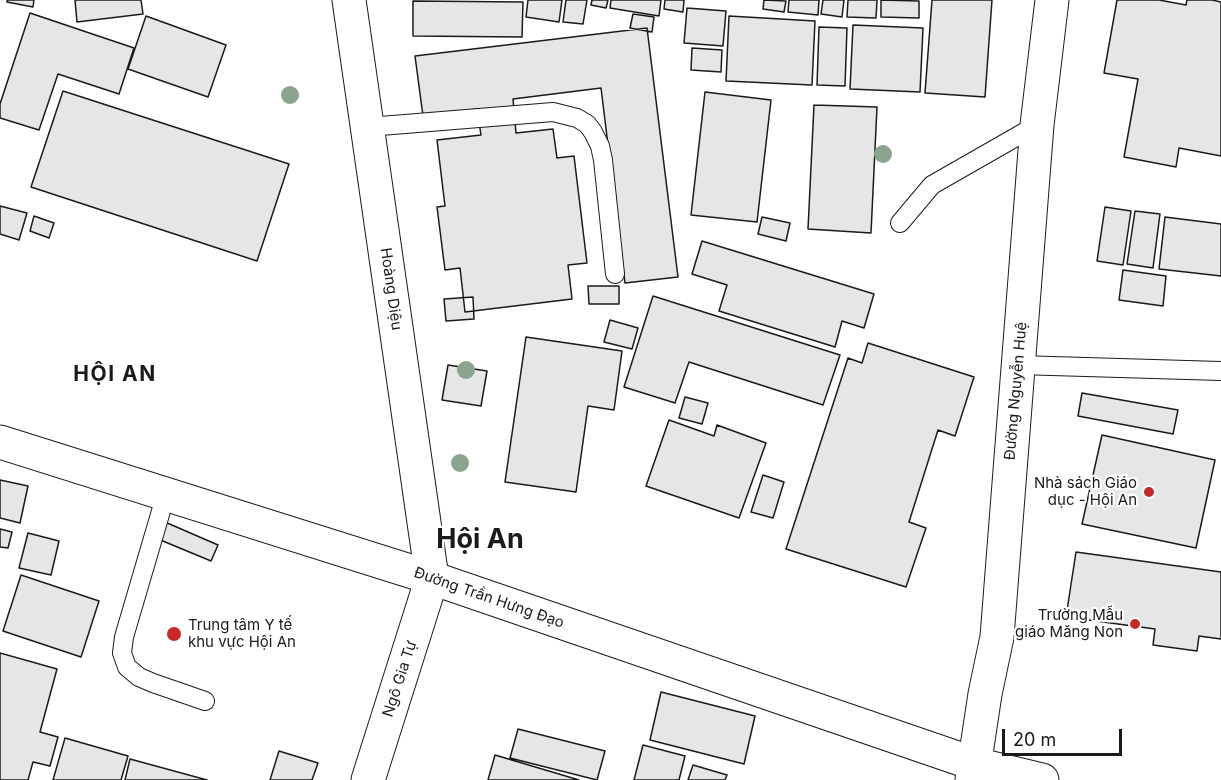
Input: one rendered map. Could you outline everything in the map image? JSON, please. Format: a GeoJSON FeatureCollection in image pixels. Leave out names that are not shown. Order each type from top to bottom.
{"type":"FeatureCollection","features":[{"type":"Feature","properties":{"kind":"street","name":"Hoàng Diệu"},"geometry":{"type":"LineString","coordinates":[[350,0],[432,578]]}},
{"type":"Feature","properties":{"kind":"street","name":"Đường Nguyễn Huệ"},"geometry":{"type":"LineString","coordinates":[[974,772],[985,694],[997,637],[1038,125],[1052,0]]}},
{"type":"Feature","properties":{"kind":"street","name":"Đường Trần Hưng Đạo"},"geometry":{"type":"LineString","coordinates":[[0,442],[432,578],[974,772],[1042,780]]}},
{"type":"Feature","properties":{"kind":"street","name":"Ngô Gia Tự"},"geometry":{"type":"LineString","coordinates":[[368,780],[432,578]]}},
{"type":"Feature","properties":{"kind":"lane"},"geometry":{"type":"LineString","coordinates":[[368,127],[553,112],[577,118],[587,124],[600,146],[615,274]]}},
{"type":"Feature","properties":{"kind":"lane"},"geometry":{"type":"LineString","coordinates":[[900,223],[932,184],[1038,125]]}},
{"type":"Feature","properties":{"kind":"lane"},"geometry":{"type":"LineString","coordinates":[[1018,365],[1221,371]]}},
{"type":"Feature","properties":{"kind":"lane"},"geometry":{"type":"LineString","coordinates":[[166,494],[124,637],[122,653],[127,667],[139,677],[204,701]]}},
{"type":"Feature","properties":{"kind":"building"},"geometry":{"type":"Polygon","coordinates":[[[7,0],[34,0],[33,7],[7,2],[7,0]]]}},
{"type":"Feature","properties":{"kind":"building"},"geometry":{"type":"Polygon","coordinates":[[[75,0],[141,0],[143,14],[77,22],[75,0]]]}},
{"type":"Feature","properties":{"kind":"building"},"geometry":{"type":"Polygon","coordinates":[[[528,0],[562,0],[559,22],[526,17],[528,0]]]}},
{"type":"Feature","properties":{"kind":"building"},"geometry":{"type":"Polygon","coordinates":[[[566,0],[587,0],[583,24],[563,22],[566,0]]]}},
{"type":"Feature","properties":{"kind":"building"},"geometry":{"type":"Polygon","coordinates":[[[592,0],[608,0],[606,8],[591,5],[592,0]]]}},
{"type":"Feature","properties":{"kind":"building"},"geometry":{"type":"Polygon","coordinates":[[[611,0],[661,0],[659,16],[610,8],[611,0]]]}},
{"type":"Feature","properties":{"kind":"building"},"geometry":{"type":"Polygon","coordinates":[[[665,0],[684,0],[683,12],[664,9],[665,0]]]}},
{"type":"Feature","properties":{"kind":"building"},"geometry":{"type":"Polygon","coordinates":[[[764,0],[786,1],[784,12],[763,9],[764,0]]]}},
{"type":"Feature","properties":{"kind":"building"},"geometry":{"type":"Polygon","coordinates":[[[789,0],[819,0],[818,15],[788,12],[789,0]]]}},
{"type":"Feature","properties":{"kind":"building"},"geometry":{"type":"Polygon","coordinates":[[[823,0],[844,0],[842,17],[821,14],[823,0]]]}},
{"type":"Feature","properties":{"kind":"building"},"geometry":{"type":"Polygon","coordinates":[[[848,0],[877,0],[876,18],[847,17],[848,0]]]}},
{"type":"Feature","properties":{"kind":"building"},"geometry":{"type":"Polygon","coordinates":[[[881,0],[919,1],[919,18],[881,17],[881,0]]]}},
{"type":"Feature","properties":{"kind":"building"},"geometry":{"type":"Polygon","coordinates":[[[932,0],[992,0],[985,97],[925,93],[932,0]]]}},
{"type":"Feature","properties":{"kind":"building"},"geometry":{"type":"Polygon","coordinates":[[[1117,0],[1159,0],[1186,5],[1187,0],[1221,2],[1221,156],[1179,148],[1176,167],[1124,157],[1138,79],[1104,73],[1117,0]]]}},
{"type":"Feature","properties":{"kind":"building"},"geometry":{"type":"Polygon","coordinates":[[[413,1],[523,2],[522,37],[413,36],[413,1]]]}},
{"type":"Feature","properties":{"kind":"building"},"geometry":{"type":"Polygon","coordinates":[[[687,8],[726,11],[723,46],[684,43],[687,8]]]}},
{"type":"Feature","properties":{"kind":"building"},"geometry":{"type":"Polygon","coordinates":[[[30,13],[134,48],[119,94],[58,74],[39,130],[0,118],[0,104],[30,13]]]}},
{"type":"Feature","properties":{"kind":"building"},"geometry":{"type":"Polygon","coordinates":[[[633,14],[654,17],[652,32],[630,28],[633,14]]]}},
{"type":"Feature","properties":{"kind":"building"},"geometry":{"type":"Polygon","coordinates":[[[146,16],[226,45],[208,97],[128,69],[146,16]]]}},
{"type":"Feature","properties":{"kind":"building"},"geometry":{"type":"Polygon","coordinates":[[[729,16],[815,21],[812,85],[726,81],[729,16]]]}},
{"type":"Feature","properties":{"kind":"building"},"geometry":{"type":"Polygon","coordinates":[[[853,25],[923,28],[920,92],[850,89],[853,25]]]}},
{"type":"Feature","properties":{"kind":"building"},"geometry":{"type":"Polygon","coordinates":[[[819,27],[847,28],[845,86],[817,85],[819,27]]]}},
{"type":"Feature","properties":{"kind":"building"},"geometry":{"type":"Polygon","coordinates":[[[647,28],[678,277],[625,283],[601,88],[513,99],[516,133],[553,129],[557,158],[574,156],[587,263],[568,265],[572,299],[465,312],[460,268],[445,270],[437,207],[445,206],[437,140],[481,135],[477,109],[423,116],[415,56],[647,28]]]}},
{"type":"Feature","properties":{"kind":"building"},"geometry":{"type":"Polygon","coordinates":[[[692,48],[722,50],[721,72],[691,70],[692,48]]]}},
{"type":"Feature","properties":{"kind":"building"},"geometry":{"type":"Polygon","coordinates":[[[63,91],[289,164],[257,261],[31,187],[63,91]]]}},
{"type":"Feature","properties":{"kind":"building"},"geometry":{"type":"Polygon","coordinates":[[[705,92],[771,100],[757,222],[691,215],[705,92]]]}},
{"type":"Feature","properties":{"kind":"building"},"geometry":{"type":"Polygon","coordinates":[[[814,105],[877,107],[871,233],[808,229],[814,105]]]}},
{"type":"Feature","properties":{"kind":"building"},"geometry":{"type":"Polygon","coordinates":[[[0,206],[27,213],[19,240],[0,234],[0,206]]]}},
{"type":"Feature","properties":{"kind":"building"},"geometry":{"type":"Polygon","coordinates":[[[1105,207],[1131,211],[1123,265],[1097,261],[1105,207]]]}},
{"type":"Feature","properties":{"kind":"building"},"geometry":{"type":"Polygon","coordinates":[[[1135,211],[1160,214],[1153,268],[1127,264],[1135,211]]]}},
{"type":"Feature","properties":{"kind":"building"},"geometry":{"type":"Polygon","coordinates":[[[34,216],[54,223],[49,238],[30,231],[34,216]]]}},
{"type":"Feature","properties":{"kind":"building"},"geometry":{"type":"Polygon","coordinates":[[[762,217],[790,223],[786,241],[758,234],[762,217]]]}},
{"type":"Feature","properties":{"kind":"building"},"geometry":{"type":"Polygon","coordinates":[[[1165,217],[1221,224],[1221,276],[1159,269],[1165,217]]]}},
{"type":"Feature","properties":{"kind":"building"},"geometry":{"type":"Polygon","coordinates":[[[702,241],[874,294],[864,328],[842,321],[835,347],[719,311],[727,285],[692,274],[702,241]]]}},
{"type":"Feature","properties":{"kind":"building"},"geometry":{"type":"Polygon","coordinates":[[[1123,270],[1166,276],[1163,306],[1119,300],[1123,270]]]}},
{"type":"Feature","properties":{"kind":"building"},"geometry":{"type":"Polygon","coordinates":[[[588,286],[619,286],[619,304],[589,304],[588,286]]]}},
{"type":"Feature","properties":{"kind":"building"},"geometry":{"type":"Polygon","coordinates":[[[653,296],[840,355],[823,405],[689,362],[675,403],[624,387],[653,296]]]}},
{"type":"Feature","properties":{"kind":"building"},"geometry":{"type":"Polygon","coordinates":[[[473,297],[474,319],[446,321],[444,299],[473,297]]]}},
{"type":"Feature","properties":{"kind":"building"},"geometry":{"type":"Polygon","coordinates":[[[610,320],[638,328],[632,349],[604,342],[610,320]]]}},
{"type":"Feature","properties":{"kind":"building"},"geometry":{"type":"Polygon","coordinates":[[[526,337],[622,351],[614,410],[588,406],[576,492],[505,482],[526,337]]]}},
{"type":"Feature","properties":{"kind":"building"},"geometry":{"type":"Polygon","coordinates":[[[868,343],[974,377],[955,436],[938,430],[909,522],[926,528],[906,587],[786,549],[848,358],[862,363],[868,343]]]}},
{"type":"Feature","properties":{"kind":"building"},"geometry":{"type":"Polygon","coordinates":[[[448,365],[487,371],[481,406],[442,400],[448,365]]]}},
{"type":"Feature","properties":{"kind":"building"},"geometry":{"type":"Polygon","coordinates":[[[1082,393],[1178,410],[1173,434],[1078,416],[1082,393]]]}},
{"type":"Feature","properties":{"kind":"building"},"geometry":{"type":"Polygon","coordinates":[[[685,397],[708,403],[702,424],[679,418],[685,397]]]}},
{"type":"Feature","properties":{"kind":"building"},"geometry":{"type":"Polygon","coordinates":[[[669,420],[714,436],[717,425],[766,443],[739,518],[646,486],[669,420]]]}},
{"type":"Feature","properties":{"kind":"building","name":"Nhà sách Giáo dục - Hội An"},"geometry":{"type":"Polygon","coordinates":[[[1102,435],[1215,460],[1196,548],[1082,524],[1102,435]]]}},
{"type":"Feature","properties":{"kind":"building"},"geometry":{"type":"Polygon","coordinates":[[[763,475],[784,482],[773,518],[751,512],[763,475]]]}},
{"type":"Feature","properties":{"kind":"building"},"geometry":{"type":"Polygon","coordinates":[[[0,480],[28,486],[20,523],[0,518],[0,480]]]}},
{"type":"Feature","properties":{"kind":"building"},"geometry":{"type":"Polygon","coordinates":[[[165,522],[218,545],[211,561],[158,539],[165,522]]]}},
{"type":"Feature","properties":{"kind":"building"},"geometry":{"type":"Polygon","coordinates":[[[0,529],[12,532],[8,548],[0,547],[0,529]]]}},
{"type":"Feature","properties":{"kind":"building"},"geometry":{"type":"Polygon","coordinates":[[[28,533],[59,541],[51,575],[19,568],[28,533]]]}},
{"type":"Feature","properties":{"kind":"building"},"geometry":{"type":"Polygon","coordinates":[[[1076,552],[1221,572],[1221,639],[1199,636],[1197,651],[1153,645],[1155,629],[1066,617],[1076,552]]]}},
{"type":"Feature","properties":{"kind":"building"},"geometry":{"type":"Polygon","coordinates":[[[21,575],[99,601],[81,657],[3,631],[21,575]]]}},
{"type":"Feature","properties":{"kind":"building"},"geometry":{"type":"Polygon","coordinates":[[[0,653],[57,669],[40,732],[58,737],[50,766],[33,762],[28,780],[0,780],[0,653]]]}},
{"type":"Feature","properties":{"kind":"building"},"geometry":{"type":"Polygon","coordinates":[[[661,692],[755,716],[744,764],[650,740],[661,692]]]}},
{"type":"Feature","properties":{"kind":"building"},"geometry":{"type":"Polygon","coordinates":[[[518,729],[605,751],[597,780],[510,758],[518,729]]]}},
{"type":"Feature","properties":{"kind":"building"},"geometry":{"type":"Polygon","coordinates":[[[65,738],[128,756],[121,780],[53,780],[65,738]]]}},
{"type":"Feature","properties":{"kind":"building"},"geometry":{"type":"Polygon","coordinates":[[[643,745],[685,756],[679,780],[634,780],[643,745]]]}},
{"type":"Feature","properties":{"kind":"building"},"geometry":{"type":"Polygon","coordinates":[[[279,751],[318,763],[312,780],[270,780],[279,751]]]}},
{"type":"Feature","properties":{"kind":"building"},"geometry":{"type":"Polygon","coordinates":[[[495,755],[579,780],[488,780],[495,755]]]}},
{"type":"Feature","properties":{"kind":"building"},"geometry":{"type":"Polygon","coordinates":[[[130,759],[207,780],[125,780],[130,759]]]}},
{"type":"Feature","properties":{"kind":"building"},"geometry":{"type":"Polygon","coordinates":[[[693,765],[727,775],[725,780],[688,780],[693,765]]]}},
{"type":"Feature","properties":{"kind":"place","name":"Nhà sách Giáo dục - Hội An"},"geometry":{"type":"Point","coordinates":[1149,492]}},
{"type":"Feature","properties":{"kind":"place","name":"Trường Mẫu giáo Măng Non"},"geometry":{"type":"Point","coordinates":[1135,624]}},
{"type":"Feature","properties":{"kind":"place","name":"Trung tâm Y tế khu vực Hội An"},"geometry":{"type":"Point","coordinates":[174,634]}},
{"type":"Feature","properties":{"kind":"district","name":"HỘI AN"},"geometry":{"type":"Point","coordinates":[115,375]}},
{"type":"Feature","properties":{"kind":"district","name":"Hội An"},"geometry":{"type":"Point","coordinates":[480,540]}}]}
